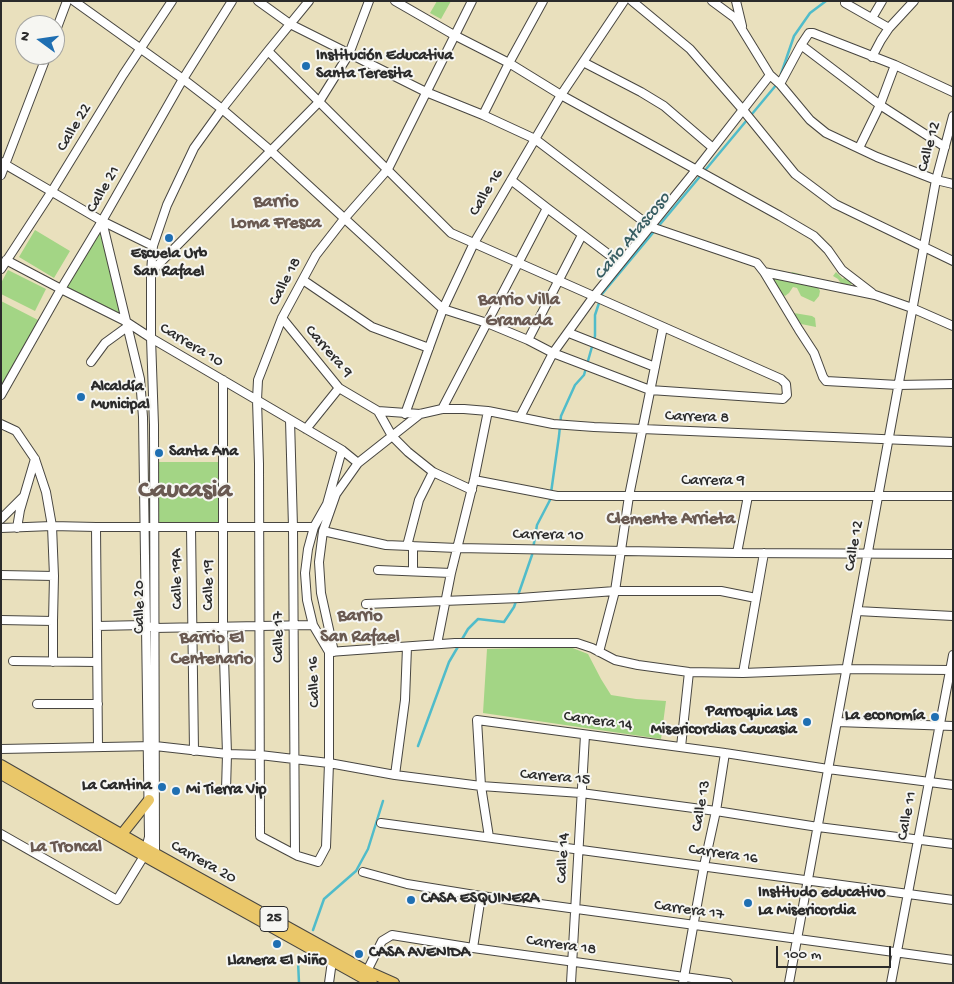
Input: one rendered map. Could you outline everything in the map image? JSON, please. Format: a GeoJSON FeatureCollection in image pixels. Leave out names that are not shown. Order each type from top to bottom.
{"type":"FeatureCollection","features":[{"type":"Feature","properties":{"kind":"main road","name":"Carrera 20"},"geometry":{"type":"LineString","coordinates":[[1,765],[122,834],[150,855],[372,983]]}},
{"type":"Feature","properties":{"kind":"main road","name":"Carrera 20"},"geometry":{"type":"LineString","coordinates":[[1,774],[367,971],[394,983]]}},
{"type":"Feature","properties":{"kind":"main road"},"geometry":{"type":"LineString","coordinates":[[122,834],[149,800]]}},
{"type":"Feature","properties":{"kind":"street"},"geometry":{"type":"LineString","coordinates":[[62,15],[67,1]]}},
{"type":"Feature","properties":{"kind":"street"},"geometry":{"type":"LineString","coordinates":[[74,1],[222,109],[271,151],[444,310],[528,340],[553,353],[650,390],[783,399],[787,395],[786,384],[781,379],[451,233],[268,51]]}},
{"type":"Feature","properties":{"kind":"street","name":"Calle 22"},"geometry":{"type":"LineString","coordinates":[[1,269],[172,1]]}},
{"type":"Feature","properties":{"kind":"street","name":"Calle 21"},"geometry":{"type":"LineString","coordinates":[[1,395],[183,79],[232,1]]}},
{"type":"Feature","properties":{"kind":"street"},"geometry":{"type":"LineString","coordinates":[[258,1],[290,24],[349,54],[426,92],[484,115],[535,139],[655,228],[757,263],[814,353],[824,380],[828,382],[898,385],[953,384]]}},
{"type":"Feature","properties":{"kind":"street","name":"Calle 20"},"geometry":{"type":"LineString","coordinates":[[150,627],[154,527],[154,425],[150,272],[153,246],[166,205],[194,148],[222,109],[310,1]]}},
{"type":"Feature","properties":{"kind":"street"},"geometry":{"type":"LineString","coordinates":[[150,272],[319,102],[349,54],[369,1]]}},
{"type":"Feature","properties":{"kind":"street"},"geometry":{"type":"LineString","coordinates":[[395,1],[814,236],[828,250],[842,270],[874,295]]}},
{"type":"Feature","properties":{"kind":"street","name":"Calle 18"},"geometry":{"type":"LineString","coordinates":[[295,854],[260,836],[258,380],[282,318],[316,255],[344,219],[388,169],[472,1]]}},
{"type":"Feature","properties":{"kind":"street"},"geometry":{"type":"LineString","coordinates":[[484,115],[543,1]]}},
{"type":"Feature","properties":{"kind":"street","name":"Calle 16"},"geometry":{"type":"LineString","coordinates":[[404,414],[444,310],[474,243],[561,95],[624,1]]}},
{"type":"Feature","properties":{"kind":"street"},"geometry":{"type":"LineString","coordinates":[[632,1],[690,49],[748,115],[795,174],[835,204],[953,261]]}},
{"type":"Feature","properties":{"kind":"street"},"geometry":{"type":"LineString","coordinates":[[712,1],[735,18],[775,80],[810,120],[826,133],[877,158],[936,180],[953,184]]}},
{"type":"Feature","properties":{"kind":"street"},"geometry":{"type":"LineString","coordinates":[[736,1],[744,34]]}},
{"type":"Feature","properties":{"kind":"street"},"geometry":{"type":"LineString","coordinates":[[872,18],[882,1]]}},
{"type":"Feature","properties":{"kind":"street"},"geometry":{"type":"LineString","coordinates":[[872,57],[889,28],[914,1]]}},
{"type":"Feature","properties":{"kind":"street"},"geometry":{"type":"LineString","coordinates":[[845,4],[889,28]]}},
{"type":"Feature","properties":{"kind":"street"},"geometry":{"type":"LineString","coordinates":[[520,417],[553,353],[598,298],[620,263],[655,228],[700,172],[713,148],[748,115],[809,34],[813,33],[872,57],[895,64],[953,92]]}},
{"type":"Feature","properties":{"kind":"street"},"geometry":{"type":"LineString","coordinates":[[801,45],[880,105],[945,147]]}},
{"type":"Feature","properties":{"kind":"street"},"geometry":{"type":"LineString","coordinates":[[583,62],[664,106],[713,148]]}},
{"type":"Feature","properties":{"kind":"street"},"geometry":{"type":"LineString","coordinates":[[859,148],[880,105],[895,64]]}},
{"type":"Feature","properties":{"kind":"street"},"geometry":{"type":"LineString","coordinates":[[1,175],[3,163],[43,65]]}},
{"type":"Feature","properties":{"kind":"street","name":"Calle 12"},"geometry":{"type":"LineString","coordinates":[[789,983],[923,248],[936,180],[953,116]]}},
{"type":"Feature","properties":{"kind":"street"},"geometry":{"type":"LineString","coordinates":[[3,163],[102,221],[153,246]]}},
{"type":"Feature","properties":{"kind":"street"},"geometry":{"type":"LineString","coordinates":[[511,180],[620,263]]}},
{"type":"Feature","properties":{"kind":"street"},"geometry":{"type":"LineString","coordinates":[[442,409],[547,208]]}},
{"type":"Feature","properties":{"kind":"street","name":"Calle 20"},"geometry":{"type":"LineString","coordinates":[[102,221],[140,379],[143,417],[152,746],[150,855]]}},
{"type":"Feature","properties":{"kind":"street"},"geometry":{"type":"LineString","coordinates":[[528,340],[582,234]]}},
{"type":"Feature","properties":{"kind":"street","name":"Carrera 10"},"geometry":{"type":"LineString","coordinates":[[6,260],[151,338],[342,450],[358,463]]}},
{"type":"Feature","properties":{"kind":"street"},"geometry":{"type":"LineString","coordinates":[[764,272],[874,295],[912,308],[953,326]]}},
{"type":"Feature","properties":{"kind":"street"},"geometry":{"type":"LineString","coordinates":[[303,280],[372,327],[429,348]]}},
{"type":"Feature","properties":{"kind":"street","name":"Carrera 9"},"geometry":{"type":"LineString","coordinates":[[282,318],[339,388],[378,411]]}},
{"type":"Feature","properties":{"kind":"street"},"geometry":{"type":"LineString","coordinates":[[91,362],[105,343],[126,324]]}},
{"type":"Feature","properties":{"kind":"street"},"geometry":{"type":"LineString","coordinates":[[598,652],[615,591],[629,496],[663,327]]}},
{"type":"Feature","properties":{"kind":"street"},"geometry":{"type":"LineString","coordinates":[[569,332],[655,367]]}},
{"type":"Feature","properties":{"kind":"street","name":"Calle 19"},"geometry":{"type":"LineString","coordinates":[[223,380],[223,626],[227,754],[226,790]]}},
{"type":"Feature","properties":{"kind":"street"},"geometry":{"type":"LineString","coordinates":[[306,429],[339,388]]}},
{"type":"Feature","properties":{"kind":"street","name":"Carrera 8"},"geometry":{"type":"LineString","coordinates":[[420,414],[442,409],[464,409],[488,411],[566,425],[642,430],[953,442]]}},
{"type":"Feature","properties":{"kind":"street"},"geometry":{"type":"LineString","coordinates":[[378,411],[420,414]]}},
{"type":"Feature","properties":{"kind":"street"},"geometry":{"type":"LineString","coordinates":[[378,411],[392,436],[408,452],[433,472],[472,490]]}},
{"type":"Feature","properties":{"kind":"street"},"geometry":{"type":"LineString","coordinates":[[437,644],[451,573],[472,490],[488,411]]}},
{"type":"Feature","properties":{"kind":"street","name":"Calle 16"},"geometry":{"type":"LineString","coordinates":[[295,854],[318,862],[326,847],[332,652],[321,593],[319,562],[324,531],[336,494],[358,463],[420,414]]}},
{"type":"Feature","properties":{"kind":"street","name":"Calle 17"},"geometry":{"type":"LineString","coordinates":[[290,420],[293,527],[295,854]]}},
{"type":"Feature","properties":{"kind":"street"},"geometry":{"type":"LineString","coordinates":[[1,424],[16,431],[34,458],[46,492],[52,526],[54,576],[53,662]]}},
{"type":"Feature","properties":{"kind":"street","name":"Calle 16"},"geometry":{"type":"LineString","coordinates":[[332,652],[313,625],[307,600],[305,573],[308,549],[314,527],[327,504],[342,450]]}},
{"type":"Feature","properties":{"kind":"street"},"geometry":{"type":"LineString","coordinates":[[17,528],[34,458]]}},
{"type":"Feature","properties":{"kind":"street"},"geometry":{"type":"LineString","coordinates":[[413,571],[410,546],[419,500],[433,472]]}},
{"type":"Feature","properties":{"kind":"street","name":"Carrera 9"},"geometry":{"type":"LineString","coordinates":[[474,480],[557,496],[953,496]]}},
{"type":"Feature","properties":{"kind":"street"},"geometry":{"type":"LineString","coordinates":[[1,519],[24,496]]}},
{"type":"Feature","properties":{"kind":"street"},"geometry":{"type":"LineString","coordinates":[[737,553],[748,496]]}},
{"type":"Feature","properties":{"kind":"street"},"geometry":{"type":"LineString","coordinates":[[1,528],[52,526],[314,527]]}},
{"type":"Feature","properties":{"kind":"street"},"geometry":{"type":"LineString","coordinates":[[1,749],[98,747],[96,527]]}},
{"type":"Feature","properties":{"kind":"street","name":"Calle 19A"},"geometry":{"type":"LineString","coordinates":[[191,527],[194,750]]}},
{"type":"Feature","properties":{"kind":"street","name":"Carrera 10"},"geometry":{"type":"LineString","coordinates":[[324,531],[386,545],[457,548],[737,553],[953,554]]}},
{"type":"Feature","properties":{"kind":"street"},"geometry":{"type":"LineString","coordinates":[[743,673],[764,553]]}},
{"type":"Feature","properties":{"kind":"street"},"geometry":{"type":"LineString","coordinates":[[378,570],[451,573]]}},
{"type":"Feature","properties":{"kind":"street"},"geometry":{"type":"LineString","coordinates":[[1,575],[54,576]]}},
{"type":"Feature","properties":{"kind":"street"},"geometry":{"type":"LineString","coordinates":[[366,604],[517,598],[615,591],[721,591],[756,598]]}},
{"type":"Feature","properties":{"kind":"street"},"geometry":{"type":"LineString","coordinates":[[857,611],[953,616]]}},
{"type":"Feature","properties":{"kind":"street"},"geometry":{"type":"LineString","coordinates":[[1,620],[52,621]]}},
{"type":"Feature","properties":{"kind":"street"},"geometry":{"type":"LineString","coordinates":[[97,626],[313,625]]}},
{"type":"Feature","properties":{"kind":"street"},"geometry":{"type":"LineString","coordinates":[[332,652],[459,643],[577,643],[615,660],[689,672],[950,670]]}},
{"type":"Feature","properties":{"kind":"street"},"geometry":{"type":"LineString","coordinates":[[395,775],[406,700],[408,647]]}},
{"type":"Feature","properties":{"kind":"street","name":"Calle 11"},"geometry":{"type":"LineString","coordinates":[[891,983],[953,655]]}},
{"type":"Feature","properties":{"kind":"street"},"geometry":{"type":"LineString","coordinates":[[13,661],[97,662]]}},
{"type":"Feature","properties":{"kind":"street"},"geometry":{"type":"LineString","coordinates":[[681,747],[689,672]]}},
{"type":"Feature","properties":{"kind":"street"},"geometry":{"type":"LineString","coordinates":[[37,704],[98,704]]}},
{"type":"Feature","properties":{"kind":"street","name":"Carrera 14"},"geometry":{"type":"LineString","coordinates":[[481,786],[477,720],[953,785]]}},
{"type":"Feature","properties":{"kind":"street"},"geometry":{"type":"LineString","coordinates":[[837,722],[953,726]]}},
{"type":"Feature","properties":{"kind":"street","name":"Calle 14"},"geometry":{"type":"LineString","coordinates":[[571,983],[585,734]]}},
{"type":"Feature","properties":{"kind":"street","name":"Calle 20"},"geometry":{"type":"LineString","coordinates":[[150,855],[149,800],[152,746]]}},
{"type":"Feature","properties":{"kind":"street","name":"Carrera 15"},"geometry":{"type":"LineString","coordinates":[[98,747],[152,746],[294,759],[481,786],[581,793],[953,844]]}},
{"type":"Feature","properties":{"kind":"street","name":"Calle 13"},"geometry":{"type":"LineString","coordinates":[[684,980],[725,753]]}},
{"type":"Feature","properties":{"kind":"street"},"geometry":{"type":"LineString","coordinates":[[481,786],[489,837]]}},
{"type":"Feature","properties":{"kind":"street","name":"Carrera 16"},"geometry":{"type":"LineString","coordinates":[[381,823],[953,900]]}},
{"type":"Feature","properties":{"kind":"street"},"geometry":{"type":"LineString","coordinates":[[1,834],[117,900],[150,855]]}},
{"type":"Feature","properties":{"kind":"street","name":"Carrera 17"},"geometry":{"type":"LineString","coordinates":[[363,872],[406,884],[481,896],[953,960]]}},
{"type":"Feature","properties":{"kind":"street"},"geometry":{"type":"LineString","coordinates":[[473,948],[481,896]]}},
{"type":"Feature","properties":{"kind":"street","name":"Carrera 18"},"geometry":{"type":"LineString","coordinates":[[367,971],[382,941],[392,935],[684,980],[728,983]]}},
{"type":"Feature","properties":{"kind":"street"},"geometry":{"type":"LineString","coordinates":[[329,983],[332,961]]}},
{"type":"Feature","properties":{"kind":"green space"},"geometry":{"type":"Polygon","coordinates":[[[437,1],[451,1],[441,19],[430,13],[437,1]]]}},
{"type":"Feature","properties":{"kind":"green space"},"geometry":{"type":"Polygon","coordinates":[[[101,226],[123,317],[64,288],[101,226]]]}},
{"type":"Feature","properties":{"kind":"green space"},"geometry":{"type":"Polygon","coordinates":[[[35,230],[70,251],[54,278],[19,257],[35,230]]]}},
{"type":"Feature","properties":{"kind":"green space"},"geometry":{"type":"Polygon","coordinates":[[[8,270],[46,289],[35,311],[1,294],[1,283],[8,270]]]}},
{"type":"Feature","properties":{"kind":"green space"},"geometry":{"type":"Polygon","coordinates":[[[792,272],[814,280],[820,291],[819,296],[814,302],[801,296],[797,288],[793,287],[785,296],[779,292],[769,275],[786,280],[792,272]]]}},
{"type":"Feature","properties":{"kind":"green space"},"geometry":{"type":"Polygon","coordinates":[[[836,272],[843,279],[845,276],[852,280],[851,286],[842,285],[833,276],[836,272]]]}},
{"type":"Feature","properties":{"kind":"green space"},"geometry":{"type":"Polygon","coordinates":[[[1,301],[40,321],[1,391],[1,301]]]}},
{"type":"Feature","properties":{"kind":"green space"},"geometry":{"type":"Polygon","coordinates":[[[794,313],[812,316],[815,318],[816,327],[801,324],[794,313]]]}},
{"type":"Feature","properties":{"kind":"green space"},"geometry":{"type":"Polygon","coordinates":[[[157,462],[220,462],[221,523],[157,523],[157,462]]]}},
{"type":"Feature","properties":{"kind":"green space"},"geometry":{"type":"Polygon","coordinates":[[[570,647],[588,654],[611,695],[666,701],[661,739],[483,713],[487,649],[570,647]]]}},
{"type":"Feature","properties":{"kind":"waterway","name":"Caño Atascoso"},"geometry":{"type":"LineString","coordinates":[[781,74],[794,36],[810,13],[826,1]]}},
{"type":"Feature","properties":{"kind":"waterway","name":"Caño Atascoso"},"geometry":{"type":"LineString","coordinates":[[461,641],[468,629],[478,619],[504,622],[514,607],[532,555],[537,525],[550,500],[561,416],[575,385],[584,375],[595,336],[595,315],[602,294],[777,84]]}},
{"type":"Feature","properties":{"kind":"waterway","name":"Caño Atascoso"},"geometry":{"type":"LineString","coordinates":[[418,746],[449,662],[459,645]]}},
{"type":"Feature","properties":{"kind":"waterway","name":"Caño Atascoso"},"geometry":{"type":"LineString","coordinates":[[313,930],[324,899],[356,871],[368,849],[383,801]]}},
{"type":"Feature","properties":{"kind":"waterway","name":"Caño Atascoso"},"geometry":{"type":"LineString","coordinates":[[298,961],[299,983]]}},
{"type":"Feature","properties":{"kind":"place","name":"Institución Educativa Santa Teresita"},"geometry":{"type":"Point","coordinates":[306,66]}},
{"type":"Feature","properties":{"kind":"place","name":"Escuela Urb San Rafael"},"geometry":{"type":"Point","coordinates":[169,238]}},
{"type":"Feature","properties":{"kind":"place","name":"Alcaldía Municipal"},"geometry":{"type":"Point","coordinates":[81,397]}},
{"type":"Feature","properties":{"kind":"place","name":"Santa Ana"},"geometry":{"type":"Point","coordinates":[159,453]}},
{"type":"Feature","properties":{"kind":"place","name":"La economía"},"geometry":{"type":"Point","coordinates":[935,717]}},
{"type":"Feature","properties":{"kind":"place","name":"Parroquia Las Misericordias Caucasia"},"geometry":{"type":"Point","coordinates":[807,722]}},
{"type":"Feature","properties":{"kind":"place","name":"La Cantina"},"geometry":{"type":"Point","coordinates":[162,787]}},
{"type":"Feature","properties":{"kind":"place","name":"Mi Tierra Vip"},"geometry":{"type":"Point","coordinates":[176,791]}},
{"type":"Feature","properties":{"kind":"place","name":"CASA ESQUINERA"},"geometry":{"type":"Point","coordinates":[411,900]}},
{"type":"Feature","properties":{"kind":"place","name":"Institudo educativo La Misericordia"},"geometry":{"type":"Point","coordinates":[748,903]}},
{"type":"Feature","properties":{"kind":"place","name":"Llanera El Niño"},"geometry":{"type":"Point","coordinates":[277,944]}},
{"type":"Feature","properties":{"kind":"place","name":"CASA AVENIDA"},"geometry":{"type":"Point","coordinates":[359,954]}},
{"type":"Feature","properties":{"kind":"district","name":"Barrio Loma Fresca"},"geometry":{"type":"Point","coordinates":[276,213]}},
{"type":"Feature","properties":{"kind":"district","name":"Barrio Villa Granada"},"geometry":{"type":"Point","coordinates":[519,311]}},
{"type":"Feature","properties":{"kind":"district","name":"Caucasia"},"geometry":{"type":"Point","coordinates":[185,492]}},
{"type":"Feature","properties":{"kind":"district","name":"Clemente Arrieta"},"geometry":{"type":"Point","coordinates":[671,520]}},
{"type":"Feature","properties":{"kind":"district","name":"Barrio San Rafael"},"geometry":{"type":"Point","coordinates":[360,628]}},
{"type":"Feature","properties":{"kind":"district","name":"Barrio El Centenario"},"geometry":{"type":"Point","coordinates":[212,649]}},
{"type":"Feature","properties":{"kind":"district","name":"La Troncal"},"geometry":{"type":"Point","coordinates":[66,848]}}]}
